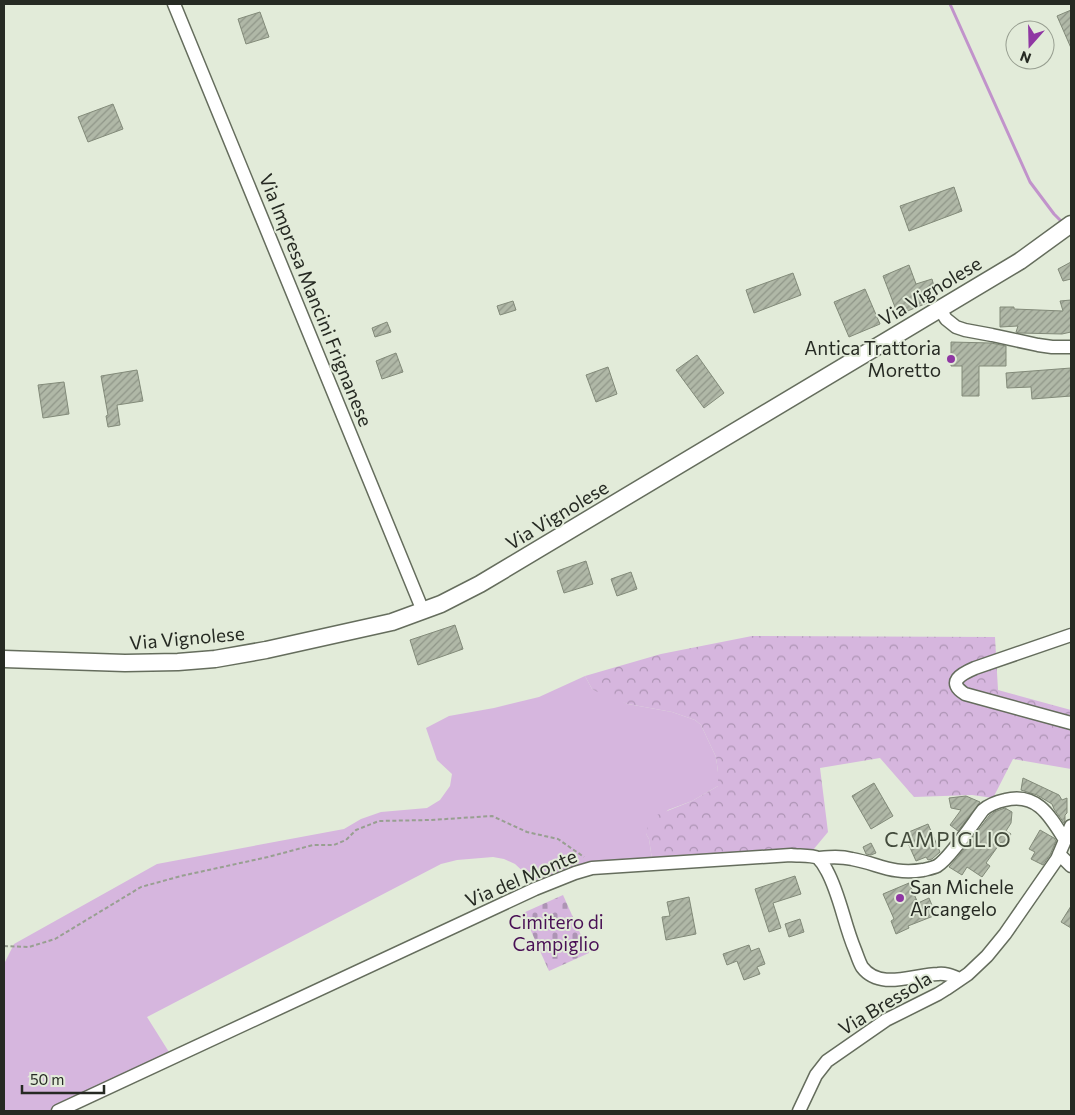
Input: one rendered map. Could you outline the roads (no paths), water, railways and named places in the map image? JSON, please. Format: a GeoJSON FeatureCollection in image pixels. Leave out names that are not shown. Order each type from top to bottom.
{"type":"FeatureCollection","features":[{"type":"Feature","properties":{"kind":"main road","name":"Via Vignolese"},"geometry":{"type":"LineString","coordinates":[[4,659],[125,663],[215,659],[369,628],[392,622],[441,604],[480,584],[1020,261],[1067,228]]}},
{"type":"Feature","properties":{"kind":"street","name":"Via Impresa Mancini Frignanese"},"geometry":{"type":"LineString","coordinates":[[174,4],[423,611]]}},
{"type":"Feature","properties":{"kind":"street"},"geometry":{"type":"LineString","coordinates":[[940,309],[946,319],[956,327],[965,330],[992,334],[1038,346],[1071,347]]}},
{"type":"Feature","properties":{"kind":"street"},"geometry":{"type":"LineString","coordinates":[[1071,634],[966,672],[956,681],[956,686],[959,691],[970,696],[1071,724]]}},
{"type":"Feature","properties":{"kind":"street","name":"Via del Monte"},"geometry":{"type":"LineString","coordinates":[[63,1110],[575,872],[592,868],[791,856],[818,858],[834,856],[894,871],[907,872],[938,866],[983,810],[989,805],[1012,798],[1028,800],[1043,808],[1065,840]]}},
{"type":"Feature","properties":{"kind":"street","name":"Via Bressola"},"geometry":{"type":"LineString","coordinates":[[799,1111],[813,1081],[828,1061],[886,1020],[938,994],[978,965],[1006,934],[1059,854],[1071,826]]}},
{"type":"Feature","properties":{"kind":"street"},"geometry":{"type":"LineString","coordinates":[[1059,854],[1071,866]]}},
{"type":"Feature","properties":{"kind":"street"},"geometry":{"type":"LineString","coordinates":[[818,858],[834,884],[852,942],[861,965],[868,974],[885,980],[937,974],[946,974],[960,979]]}},
{"type":"Feature","properties":{"kind":"waterway"},"geometry":{"type":"LineString","coordinates":[[950,4],[1030,182],[1064,224]]}},
{"type":"Feature","properties":{"kind":"place","name":"Antica Trattoria Moretto"},"geometry":{"type":"Point","coordinates":[951,359]}},
{"type":"Feature","properties":{"kind":"place","name":"San Michele Arcangelo"},"geometry":{"type":"Point","coordinates":[900,898]}},
{"type":"Feature","properties":{"kind":"district","name":"CAMPIGLIO"},"geometry":{"type":"Point","coordinates":[948,840]}},
{"type":"Feature","properties":{"kind":"park label","name":"Cimitero di Campiglio"},"geometry":{"type":"Point","coordinates":[556,933]}}]}
